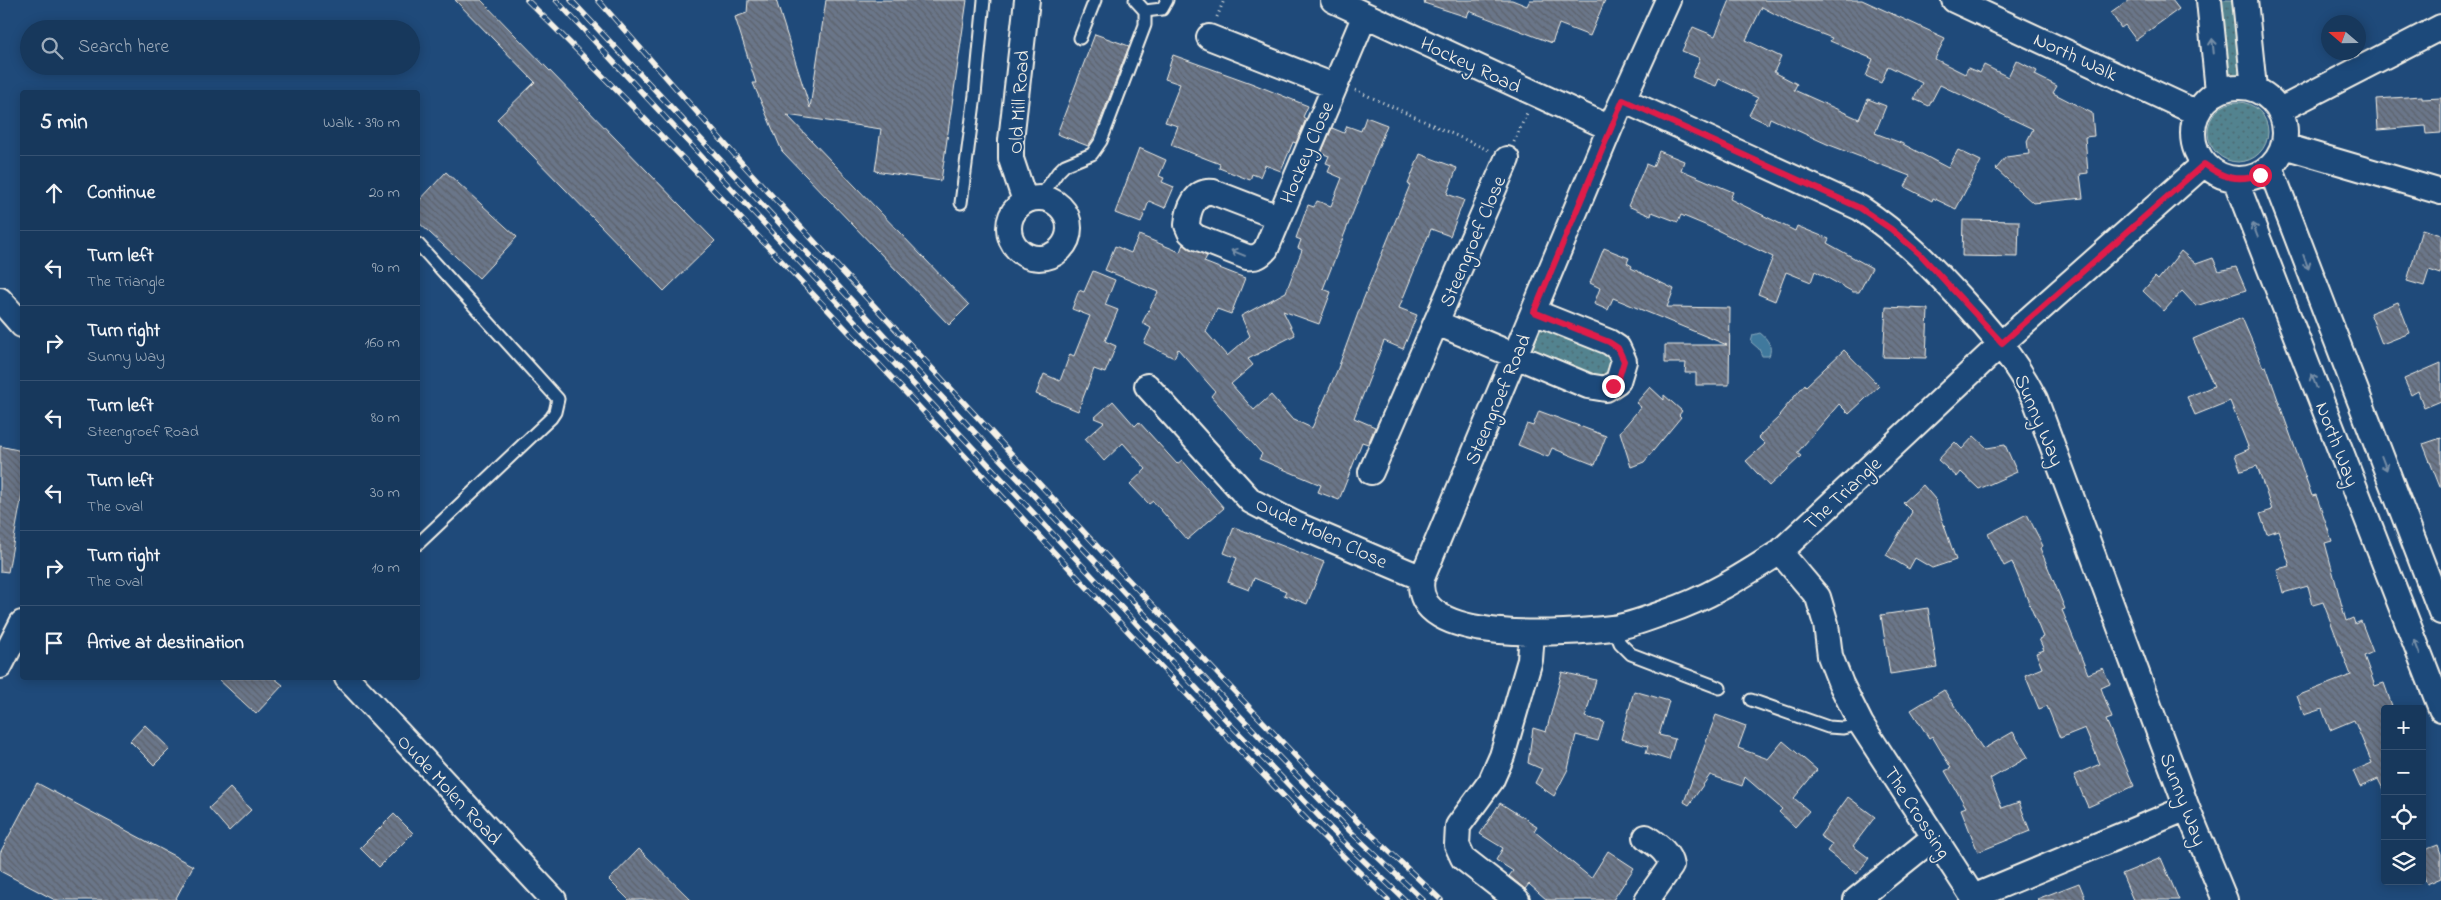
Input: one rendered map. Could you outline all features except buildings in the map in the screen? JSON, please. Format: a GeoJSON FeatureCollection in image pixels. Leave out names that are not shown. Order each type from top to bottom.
{"type":"FeatureCollection","features":[{"type":"Feature","properties":{"kind":"street","name":"Old Mill Road"},"geometry":{"type":"LineString","coordinates":[[1027,0],[1011,140],[1012,159],[1035,200]]}},
{"type":"Feature","properties":{"kind":"street","name":"Hockey Road"},"geometry":{"type":"LineString","coordinates":[[1333,0],[1610,128]]}},
{"type":"Feature","properties":{"kind":"street","name":"Steengroef Road"},"geometry":{"type":"LineString","coordinates":[[1422,578],[1610,128],[1668,0]]}},
{"type":"Feature","properties":{"kind":"street","name":"North Walk"},"geometry":{"type":"LineString","coordinates":[[1954,0],[2197,113]]}},
{"type":"Feature","properties":{"kind":"street"},"geometry":{"type":"LineString","coordinates":[[2208,0],[2218,91]]}},
{"type":"Feature","properties":{"kind":"street"},"geometry":{"type":"LineString","coordinates":[[2245,0],[2254,88]]}},
{"type":"Feature","properties":{"kind":"street","name":"Hockey Close"},"geometry":{"type":"LineString","coordinates":[[1278,218],[1365,16]]}},
{"type":"Feature","properties":{"kind":"street"},"geometry":{"type":"LineString","coordinates":[[2280,110],[2441,27]]}},
{"type":"Feature","properties":{"kind":"street","name":"Hockey Close"},"geometry":{"type":"LineString","coordinates":[[1209,36],[1336,83]]}},
{"type":"Feature","properties":{"kind":"street"},"geometry":{"type":"LineString","coordinates":[[2235,86],[2254,88],[2269,97],[2280,110],[2285,127],[2284,146],[2279,158],[2260,175],[2235,180],[2218,174],[2204,164],[2195,148],[2193,130],[2197,113],[2206,100],[2218,91],[2235,86]]}},
{"type":"Feature","properties":{"kind":"street","name":"Sunny Way"},"geometry":{"type":"LineString","coordinates":[[1623,100],[1860,208],[1891,229],[1920,254],[2002,343],[2022,372],[2035,399],[2187,808],[2225,900]]}},
{"type":"Feature","properties":{"kind":"street"},"geometry":{"type":"LineString","coordinates":[[2284,146],[2441,192]]}},
{"type":"Feature","properties":{"kind":"street","name":"Steengroef Close"},"geometry":{"type":"LineString","coordinates":[[1371,472],[1507,159]]}},
{"type":"Feature","properties":{"kind":"street","name":"The Triangle"},"geometry":{"type":"LineString","coordinates":[[1422,578],[1422,598],[1428,607],[1454,623],[1486,629],[1532,633],[1614,628],[1668,612],[1709,594],[1780,552],[2002,343],[2204,164]]}},
{"type":"Feature","properties":{"kind":"street","name":"North Way"},"geometry":{"type":"LineString","coordinates":[[2270,168],[2441,612]]}},
{"type":"Feature","properties":{"kind":"street","name":"North Way"},"geometry":{"type":"LineString","coordinates":[[2235,180],[2441,708]]}},
{"type":"Feature","properties":{"kind":"street"},"geometry":{"type":"LineString","coordinates":[[0,300],[20,323]]}},
{"type":"Feature","properties":{"kind":"street","name":"Steengroef Close"},"geometry":{"type":"LineString","coordinates":[[1437,323],[1599,390],[1613,386],[1618,381],[1623,370],[1624,361],[1618,348],[1609,342],[1534,312]]}},
{"type":"Feature","properties":{"kind":"street","name":"Oude Molen Close"},"geometry":{"type":"LineString","coordinates":[[1147,386],[1251,501],[1295,524],[1422,578]]}},
{"type":"Feature","properties":{"kind":"street"},"geometry":{"type":"LineString","coordinates":[[2338,444],[2371,430]]}},
{"type":"Feature","properties":{"kind":"street","name":"The Crossing"},"geometry":{"type":"LineString","coordinates":[[1780,552],[1818,598],[1826,624],[1830,656],[1841,684],[1861,724],[1974,899]]}},
{"type":"Feature","properties":{"kind":"street"},"geometry":{"type":"LineString","coordinates":[[0,666],[20,627]]}},
{"type":"Feature","properties":{"kind":"street"},"geometry":{"type":"LineString","coordinates":[[1517,900],[1463,858],[1456,845],[1458,826],[1491,781],[1502,756],[1530,660],[1532,633]]}},
{"type":"Feature","properties":{"kind":"street","name":"Oude Molen Road"},"geometry":{"type":"LineString","coordinates":[[349,680],[554,900]]}},
{"type":"Feature","properties":{"kind":"street"},"geometry":{"type":"LineString","coordinates":[[1974,899],[2187,808]]}},
{"type":"Feature","properties":{"kind":"street"},"geometry":{"type":"LineString","coordinates":[[1646,837],[1665,852],[1670,858],[1671,866],[1648,900]]}},
{"type":"Feature","properties":{"kind":"street"},"geometry":{"type":"LineString","coordinates":[[1856,900],[1934,838]]}},
{"type":"Feature","properties":{"kind":"lane"},"geometry":{"type":"LineString","coordinates":[[961,203],[976,95],[984,0]]}},
{"type":"Feature","properties":{"kind":"lane"},"geometry":{"type":"LineString","coordinates":[[1080,38],[1095,0]]}},
{"type":"Feature","properties":{"kind":"lane"},"geometry":{"type":"LineString","coordinates":[[1035,200],[1065,165],[1092,154],[1101,141],[1146,25],[1144,11],[1135,0]]}},
{"type":"Feature","properties":{"kind":"lane"},"geometry":{"type":"LineString","coordinates":[[1144,11],[1162,8],[1167,0]]}},
{"type":"Feature","properties":{"kind":"lane"},"geometry":{"type":"LineString","coordinates":[[420,246],[558,399],[555,412],[551,418],[420,542]]}},
{"type":"Feature","properties":{"kind":"lane"},"geometry":{"type":"LineString","coordinates":[[1614,628],[1620,643],[1631,654],[1720,688]]}},
{"type":"Feature","properties":{"kind":"lane"},"geometry":{"type":"LineString","coordinates":[[1751,700],[1828,727],[1843,728],[1861,724]]}},
{"type":"Feature","properties":{"kind":"path"},"geometry":{"type":"LineString","coordinates":[[1336,83],[1507,159],[1535,94]]}},
{"type":"Feature","properties":{"kind":"green space"},"geometry":{"type":"Polygon","coordinates":[[[2215,0],[2235,0],[2241,70],[2235,77],[2228,77],[2215,0]]]}},
{"type":"Feature","properties":{"kind":"green space"},"geometry":{"type":"Polygon","coordinates":[[[2238,102],[2254,107],[2259,111],[2263,116],[2268,132],[2263,148],[2259,153],[2254,157],[2238,162],[2222,157],[2217,153],[2213,148],[2208,132],[2213,116],[2217,111],[2222,107],[2238,102]]]}},
{"type":"Feature","properties":{"kind":"green space"},"geometry":{"type":"Polygon","coordinates":[[[1540,327],[1616,355],[1605,381],[1534,353],[1532,339],[1540,327]]]}},
{"type":"Feature","properties":{"kind":"water"},"geometry":{"type":"Polygon","coordinates":[[[1760,333],[1769,343],[1769,356],[1762,356],[1759,349],[1751,342],[1753,335],[1760,333]]]}},
{"type":"Feature","properties":{"kind":"railway"},"geometry":{"type":"LineString","coordinates":[[527,0],[785,264],[1254,765],[1388,900]]}},
{"type":"Feature","properties":{"kind":"railway"},"geometry":{"type":"LineString","coordinates":[[556,0],[1227,721],[1342,840],[1405,900]]}},
{"type":"Feature","properties":{"kind":"railway"},"geometry":{"type":"LineString","coordinates":[[571,0],[1236,712],[1350,831],[1423,900]]}},
{"type":"Feature","properties":{"kind":"railway"},"geometry":{"type":"LineString","coordinates":[[598,0],[748,170],[1123,574],[1359,823],[1441,900]]}},
{"type":"Feature","properties":{"kind":"route"},"geometry":{"type":"LineString","coordinates":[[1613,386],[1618,381],[1623,370],[1624,361],[1618,348],[1609,342],[1534,312],[1623,100],[1860,208],[1891,229],[1920,254],[2002,343],[2204,164],[2218,174],[2235,180],[2248,179],[2260,175]]}}]}
